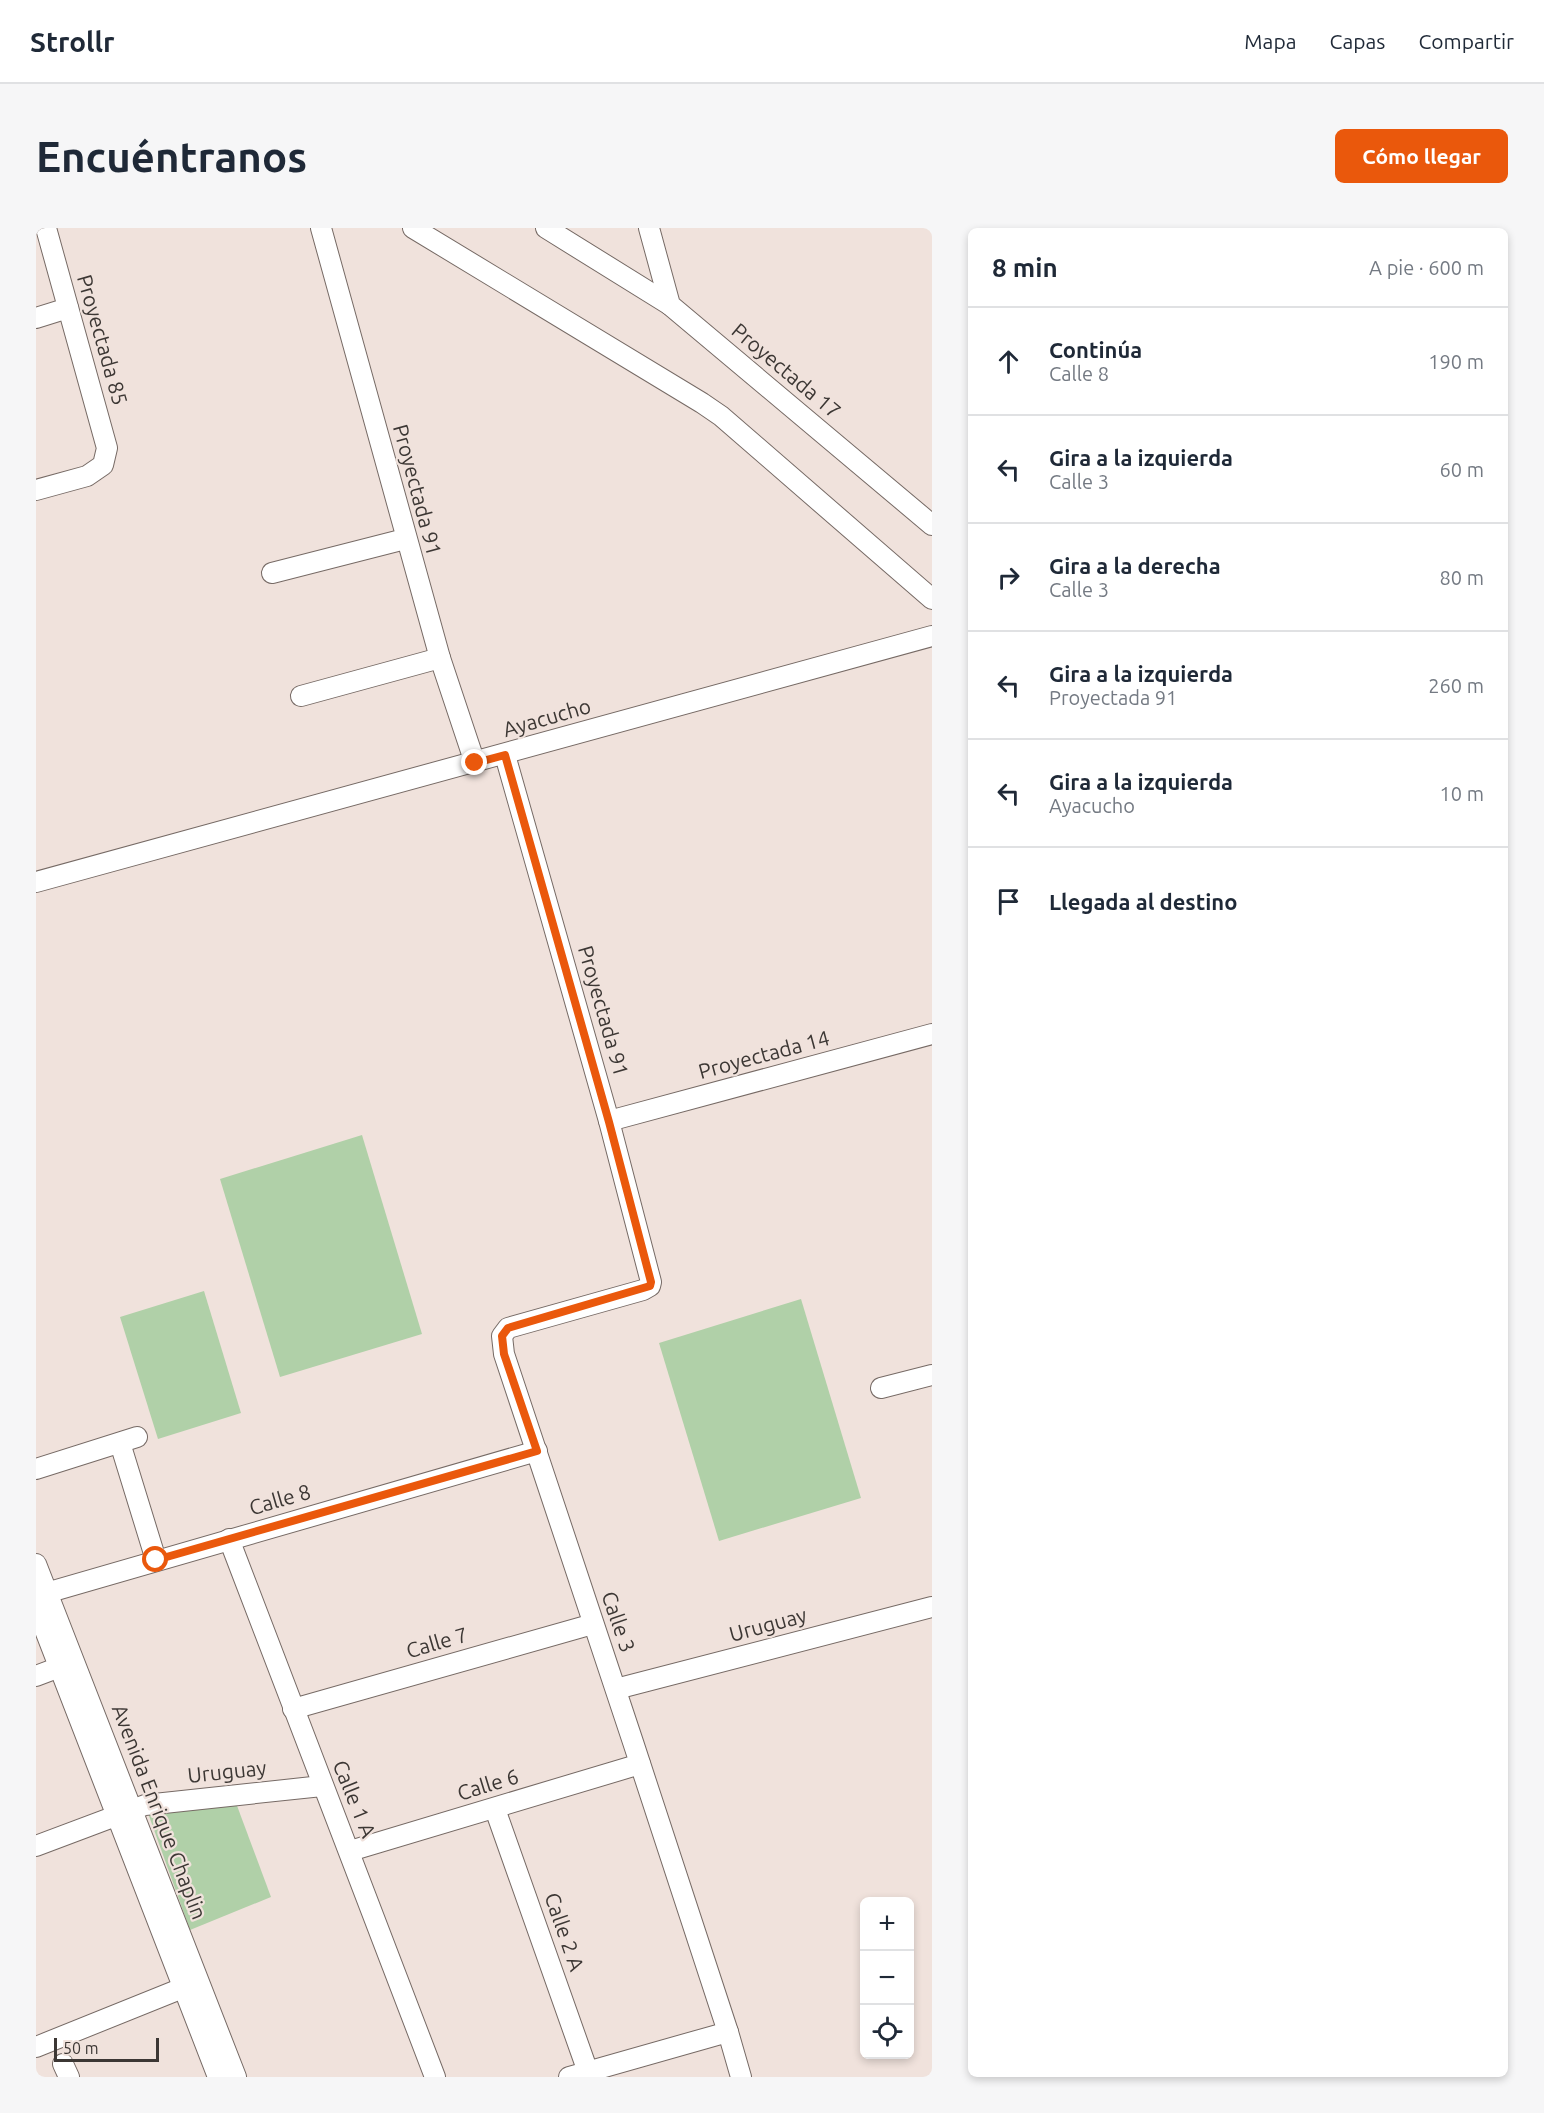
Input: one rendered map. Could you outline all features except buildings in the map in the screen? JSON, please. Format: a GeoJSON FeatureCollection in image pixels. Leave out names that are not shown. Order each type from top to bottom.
{"type":"FeatureCollection","features":[{"type":"Feature","properties":{"kind":"street","name":"Proyectada 85"},"geometry":{"type":"LineString","coordinates":[[36,490],[87,476],[103,465],[107,448],[46,228]]}},
{"type":"Feature","properties":{"kind":"street","name":"Proyectada 91"},"geometry":{"type":"LineString","coordinates":[[321,228],[405,538],[440,658],[475,763]]}},
{"type":"Feature","properties":{"kind":"street"},"geometry":{"type":"LineString","coordinates":[[413,228],[702,402],[932,599]]}},
{"type":"Feature","properties":{"kind":"street","name":"Proyectada 17"},"geometry":{"type":"LineString","coordinates":[[546,228],[670,305],[932,525]]}},
{"type":"Feature","properties":{"kind":"street"},"geometry":{"type":"LineString","coordinates":[[649,228],[670,305]]}},
{"type":"Feature","properties":{"kind":"street"},"geometry":{"type":"LineString","coordinates":[[36,318],[68,308]]}},
{"type":"Feature","properties":{"kind":"street"},"geometry":{"type":"LineString","coordinates":[[272,573],[405,538]]}},
{"type":"Feature","properties":{"kind":"street","name":"Ayacucho"},"geometry":{"type":"LineString","coordinates":[[36,882],[932,636]]}},
{"type":"Feature","properties":{"kind":"street"},"geometry":{"type":"LineString","coordinates":[[301,696],[440,658]]}},
{"type":"Feature","properties":{"kind":"street","name":"Proyectada 91"},"geometry":{"type":"LineString","coordinates":[[505,755],[609,1122],[651,1282]]}},
{"type":"Feature","properties":{"kind":"street","name":"Proyectada 14"},"geometry":{"type":"LineString","coordinates":[[609,1122],[932,1034]]}},
{"type":"Feature","properties":{"kind":"street","name":"Calle 3"},"geometry":{"type":"LineString","coordinates":[[651,1282],[650,1286],[644,1290],[508,1328],[502,1336],[504,1354],[616,1689],[741,2077]]}},
{"type":"Feature","properties":{"kind":"street"},"geometry":{"type":"LineString","coordinates":[[881,1388],[932,1375]]}},
{"type":"Feature","properties":{"kind":"street"},"geometry":{"type":"LineString","coordinates":[[36,1469],[128,1440],[156,1560]]}},
{"type":"Feature","properties":{"kind":"street","name":"Calle 8"},"geometry":{"type":"LineString","coordinates":[[40,1598],[156,1560],[537,1451]]}},
{"type":"Feature","properties":{"kind":"street","name":"Calle 1 A"},"geometry":{"type":"LineString","coordinates":[[229,1539],[435,2077]]}},
{"type":"Feature","properties":{"kind":"street","name":"Avenida Enrique Chaplin"},"geometry":{"type":"LineString","coordinates":[[36,1564],[40,1598],[191,1985],[219,2077]]}},
{"type":"Feature","properties":{"kind":"street","name":"Uruguay"},"geometry":{"type":"LineString","coordinates":[[616,1689],[932,1607]]}},
{"type":"Feature","properties":{"kind":"street","name":"Calle 7"},"geometry":{"type":"LineString","coordinates":[[293,1709],[593,1624]]}},
{"type":"Feature","properties":{"kind":"street"},"geometry":{"type":"LineString","coordinates":[[36,1677],[67,1664]]}},
{"type":"Feature","properties":{"kind":"street","name":"Calle 6"},"geometry":{"type":"LineString","coordinates":[[350,1851],[640,1764]]}},
{"type":"Feature","properties":{"kind":"street","name":"Uruguay"},"geometry":{"type":"LineString","coordinates":[[36,1846],[145,1805],[322,1786]]}},
{"type":"Feature","properties":{"kind":"street","name":"Calle 2 A"},"geometry":{"type":"LineString","coordinates":[[495,1809],[579,2074]]}},
{"type":"Feature","properties":{"kind":"street"},"geometry":{"type":"LineString","coordinates":[[36,2047],[191,1985]]}},
{"type":"Feature","properties":{"kind":"street","name":"Avenida Enrique Chaplin"},"geometry":{"type":"LineString","coordinates":[[191,1985],[236,2077]]}},
{"type":"Feature","properties":{"kind":"street"},"geometry":{"type":"LineString","coordinates":[[579,2074],[728,2032]]}},
{"type":"Feature","properties":{"kind":"green space"},"geometry":{"type":"Polygon","coordinates":[[[362,1135],[422,1334],[280,1377],[220,1179],[362,1135]]]}},
{"type":"Feature","properties":{"kind":"green space"},"geometry":{"type":"Polygon","coordinates":[[[204,1291],[241,1413],[158,1439],[120,1317],[204,1291]]]}},
{"type":"Feature","properties":{"kind":"green space"},"geometry":{"type":"Polygon","coordinates":[[[801,1299],[861,1498],[719,1541],[659,1343],[801,1299]]]}},
{"type":"Feature","properties":{"kind":"green space"},"geometry":{"type":"Polygon","coordinates":[[[236,1803],[271,1897],[190,1930],[149,1812],[236,1803]]]}},
{"type":"Feature","properties":{"kind":"route"},"geometry":{"type":"LineString","coordinates":[[156,1560],[537,1451],[504,1354],[502,1336],[508,1328],[644,1290],[650,1286],[651,1282],[609,1122],[505,755],[475,763]]}}]}
